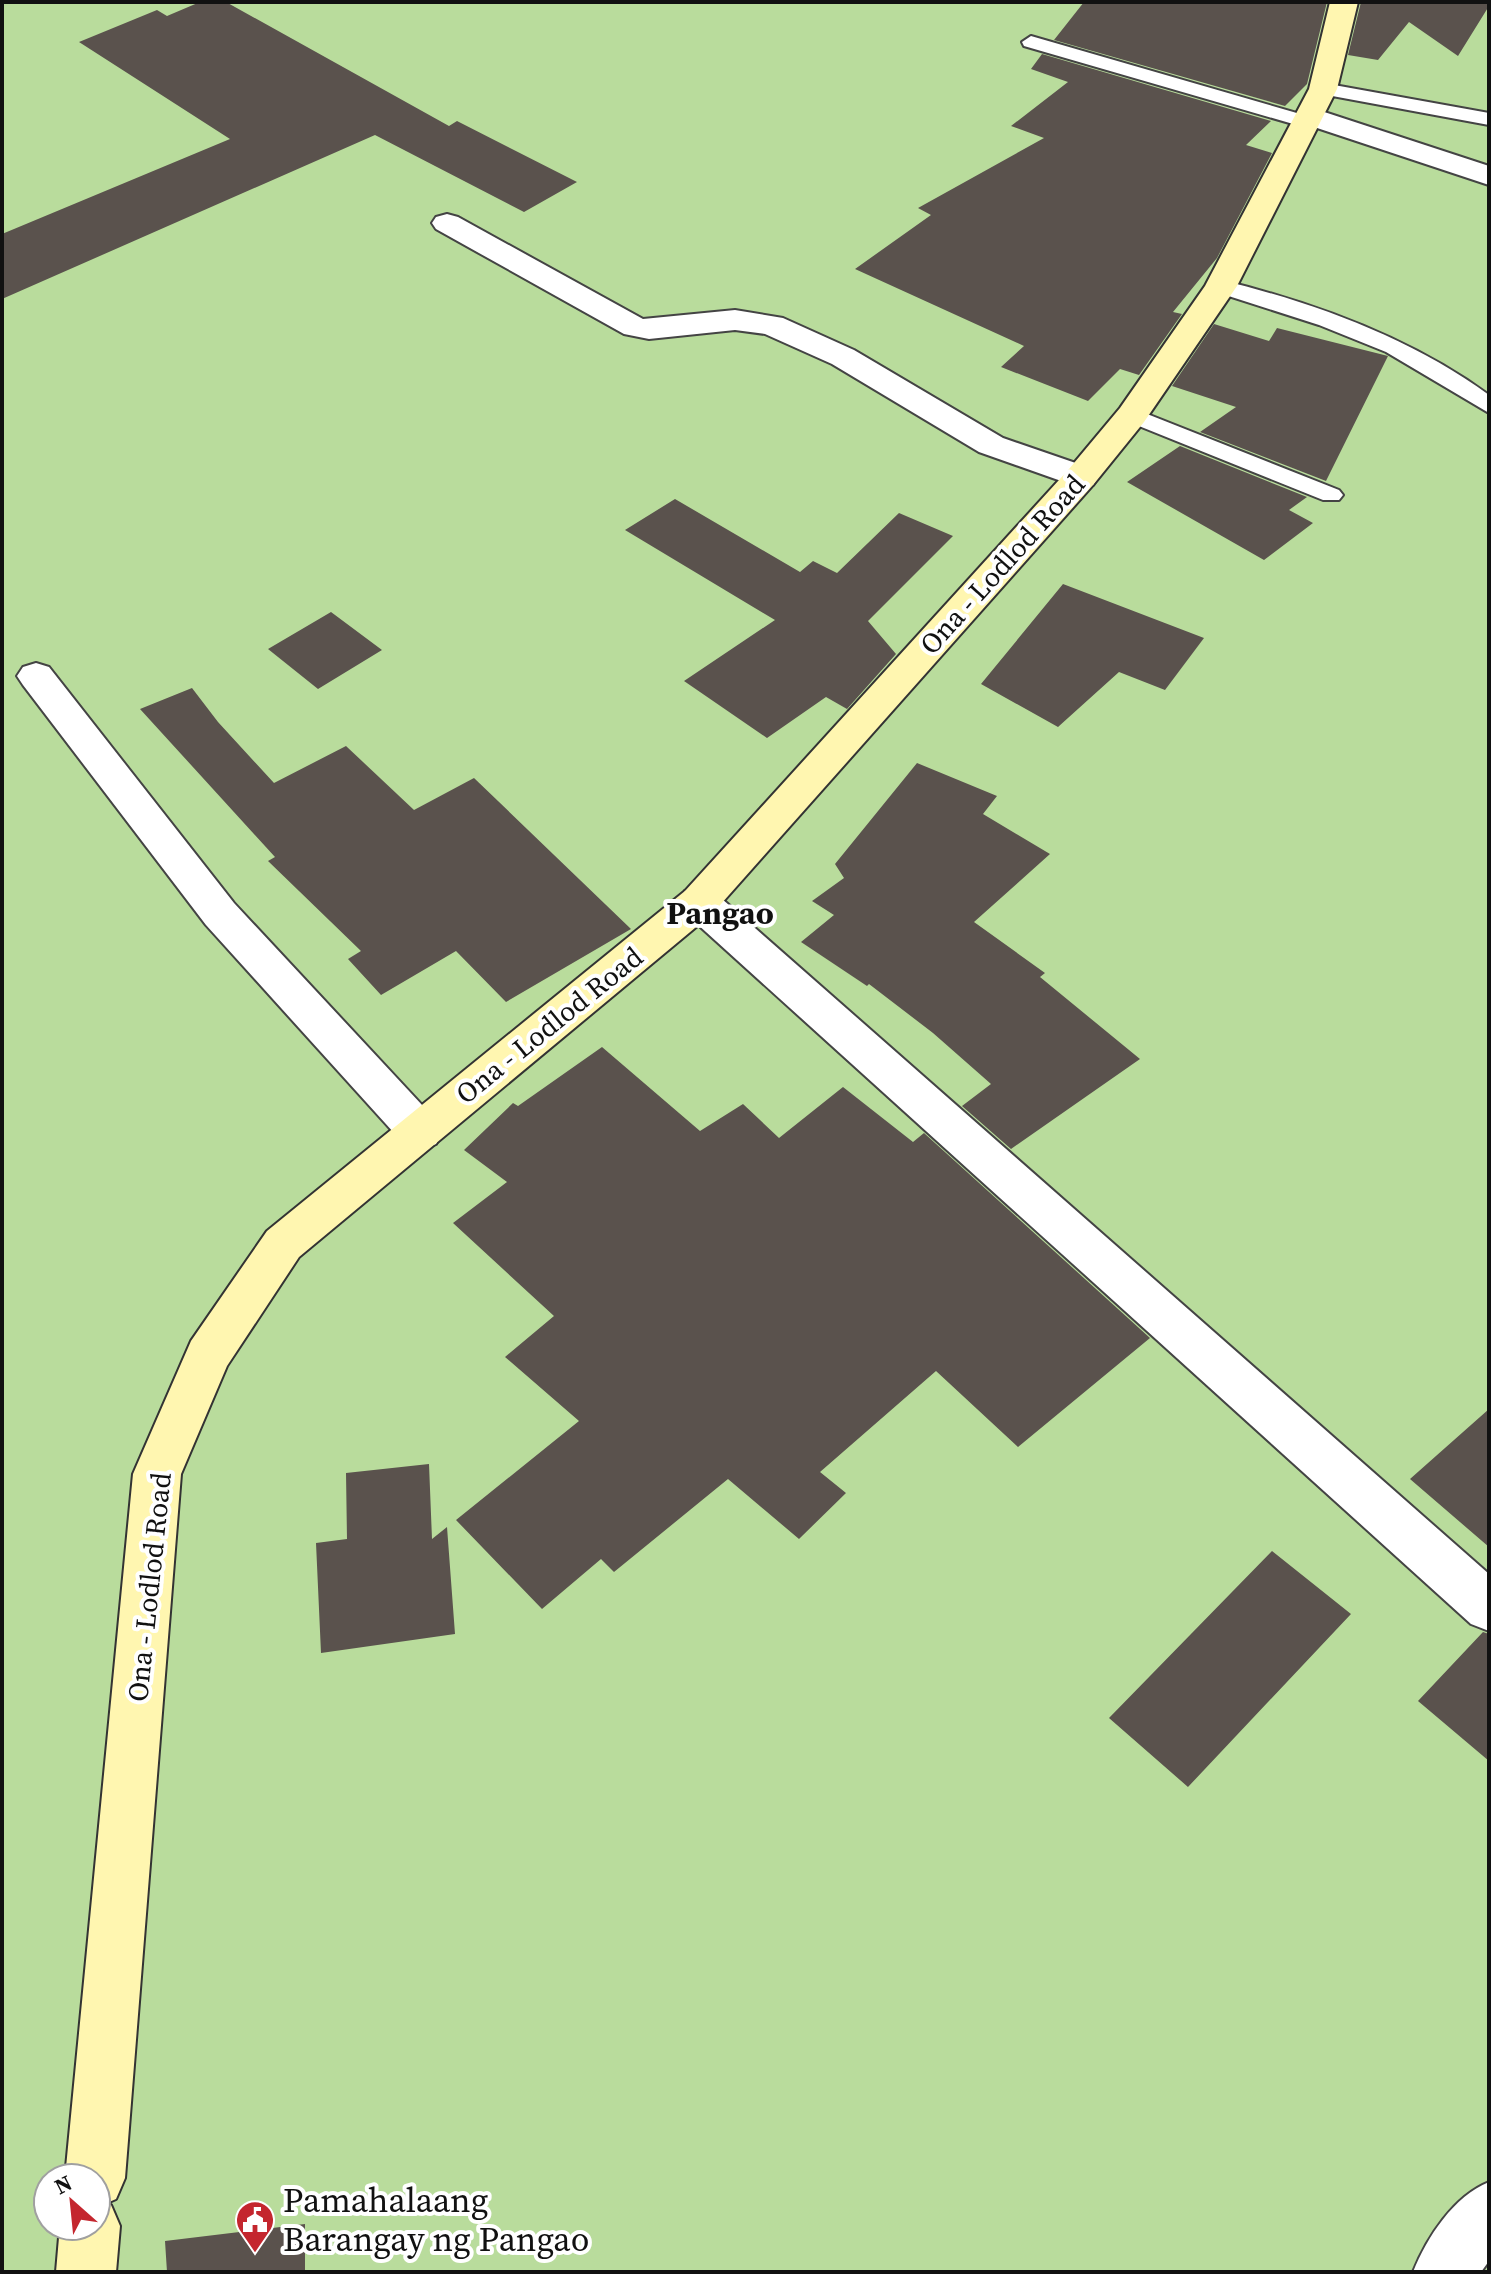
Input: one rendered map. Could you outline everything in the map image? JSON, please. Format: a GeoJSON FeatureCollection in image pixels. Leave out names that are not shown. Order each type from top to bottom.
{"type":"FeatureCollection","features":[{"type":"Feature","properties":{"kind":"main road","name":"Ona - Lodlod Road"},"geometry":{"type":"LineString","coordinates":[[96,2162],[157,1474],[208,1355],[283,1244],[699,902],[1081,477],[1132,415],[1221,286],[1313,109],[1344,2]]}},
{"type":"Feature","properties":{"kind":"main road"},"geometry":{"type":"LineString","coordinates":[[86,2272],[89,2242]]}},
{"type":"Feature","properties":{"kind":"street"},"geometry":{"type":"LineString","coordinates":[[1313,109],[1489,176]]}},
{"type":"Feature","properties":{"kind":"street"},"geometry":{"type":"LineString","coordinates":[[447,223],[635,327],[649,329],[735,320],[772,325],[868,370],[991,445],[1081,477]]}},
{"type":"Feature","properties":{"kind":"street"},"geometry":{"type":"LineString","coordinates":[[36,676],[220,914],[420,1132]]}},
{"type":"Feature","properties":{"kind":"street"},"geometry":{"type":"LineString","coordinates":[[699,902],[1489,1607]]}},
{"type":"Feature","properties":{"kind":"lane"},"geometry":{"type":"LineString","coordinates":[[1031,42],[1313,109],[1489,119]]}},
{"type":"Feature","properties":{"kind":"lane"},"geometry":{"type":"LineString","coordinates":[[1221,286],[1382,339],[1443,372],[1489,406]]}},
{"type":"Feature","properties":{"kind":"lane"},"geometry":{"type":"LineString","coordinates":[[1132,415],[1331,495]]}},
{"type":"Feature","properties":{"kind":"green space"},"geometry":{"type":"Polygon","coordinates":[[[2,2],[1489,2],[1489,2272],[2,2272],[2,2]]]}},
{"type":"Feature","properties":{"kind":"building"},"geometry":{"type":"Polygon","coordinates":[[[200,2],[226,2],[449,126],[457,121],[577,182],[524,212],[375,135],[2,299],[2,234],[230,139],[79,42],[157,10],[167,16],[200,2]]]}},
{"type":"Feature","properties":{"kind":"building"},"geometry":{"type":"Polygon","coordinates":[[[1084,2],[1327,2],[1307,84],[1285,106],[1054,40],[1084,2]]]}},
{"type":"Feature","properties":{"kind":"building"},"geometry":{"type":"Polygon","coordinates":[[[1361,2],[1489,2],[1489,6],[1458,56],[1409,22],[1378,60],[1348,55],[1361,2]]]}},
{"type":"Feature","properties":{"kind":"building"},"geometry":{"type":"Polygon","coordinates":[[[1042,54],[1271,121],[1246,145],[1272,153],[1217,258],[1173,312],[1182,314],[1139,375],[1120,369],[1088,401],[1001,367],[1024,346],[855,269],[931,215],[918,208],[1044,138],[1011,126],[1068,82],[1031,69],[1042,54]]]}},
{"type":"Feature","properties":{"kind":"building"},"geometry":{"type":"Polygon","coordinates":[[[1214,324],[1269,341],[1277,328],[1388,356],[1326,481],[1200,432],[1236,407],[1172,386],[1214,324]]]}},
{"type":"Feature","properties":{"kind":"building"},"geometry":{"type":"Polygon","coordinates":[[[1180,446],[1307,497],[1289,510],[1313,523],[1264,560],[1127,482],[1180,446]]]}},
{"type":"Feature","properties":{"kind":"building"},"geometry":{"type":"Polygon","coordinates":[[[675,499],[800,572],[813,561],[837,573],[899,513],[953,536],[868,621],[896,654],[847,709],[826,697],[767,738],[684,681],[775,620],[625,530],[675,499]]]}},
{"type":"Feature","properties":{"kind":"building"},"geometry":{"type":"Polygon","coordinates":[[[1063,584],[1204,638],[1165,690],[1119,672],[1058,727],[981,684],[1063,584]]]}},
{"type":"Feature","properties":{"kind":"building"},"geometry":{"type":"Polygon","coordinates":[[[331,612],[382,650],[318,689],[268,649],[331,612]]]}},
{"type":"Feature","properties":{"kind":"building"},"geometry":{"type":"Polygon","coordinates":[[[192,688],[218,722],[274,783],[346,746],[414,810],[474,778],[631,929],[506,1002],[456,951],[381,995],[348,959],[361,951],[268,861],[275,857],[140,709],[192,688]]]}},
{"type":"Feature","properties":{"kind":"building"},"geometry":{"type":"Polygon","coordinates":[[[917,763],[997,796],[983,814],[1050,854],[974,922],[1045,973],[1040,977],[1140,1059],[1011,1149],[962,1106],[991,1084],[933,1033],[869,984],[867,986],[801,942],[834,915],[812,901],[844,878],[835,864],[917,763]]]}},
{"type":"Feature","properties":{"kind":"building"},"geometry":{"type":"Polygon","coordinates":[[[602,1047],[700,1131],[743,1104],[779,1138],[843,1087],[913,1142],[924,1133],[1150,1338],[1018,1447],[936,1371],[820,1472],[846,1493],[799,1539],[728,1479],[614,1572],[601,1559],[542,1609],[456,1520],[579,1421],[505,1357],[554,1316],[453,1223],[507,1182],[464,1150],[513,1103],[518,1106],[602,1047]]]}},
{"type":"Feature","properties":{"kind":"building"},"geometry":{"type":"Polygon","coordinates":[[[1489,1409],[1489,1547],[1410,1479],[1489,1409]]]}},
{"type":"Feature","properties":{"kind":"building"},"geometry":{"type":"Polygon","coordinates":[[[429,1464],[432,1539],[447,1527],[455,1634],[321,1653],[316,1543],[347,1539],[346,1473],[429,1464]]]}},
{"type":"Feature","properties":{"kind":"building"},"geometry":{"type":"Polygon","coordinates":[[[1272,1551],[1351,1614],[1188,1787],[1109,1718],[1272,1551]]]}},
{"type":"Feature","properties":{"kind":"building"},"geometry":{"type":"Polygon","coordinates":[[[1483,1632],[1489,1634],[1489,1761],[1418,1701],[1483,1632]]]}},
{"type":"Feature","properties":{"kind":"building","name":"Pamahalaang Barangay ng Pangao"},"geometry":{"type":"Polygon","coordinates":[[[305,2224],[305,2272],[167,2272],[165,2241],[305,2224]]]}},
{"type":"Feature","properties":{"kind":"place","name":"Pamahalaang Barangay ng Pangao"},"geometry":{"type":"Point","coordinates":[255,2254]}},
{"type":"Feature","properties":{"kind":"district","name":"Pangao"},"geometry":{"type":"Point","coordinates":[720,913]}}]}
